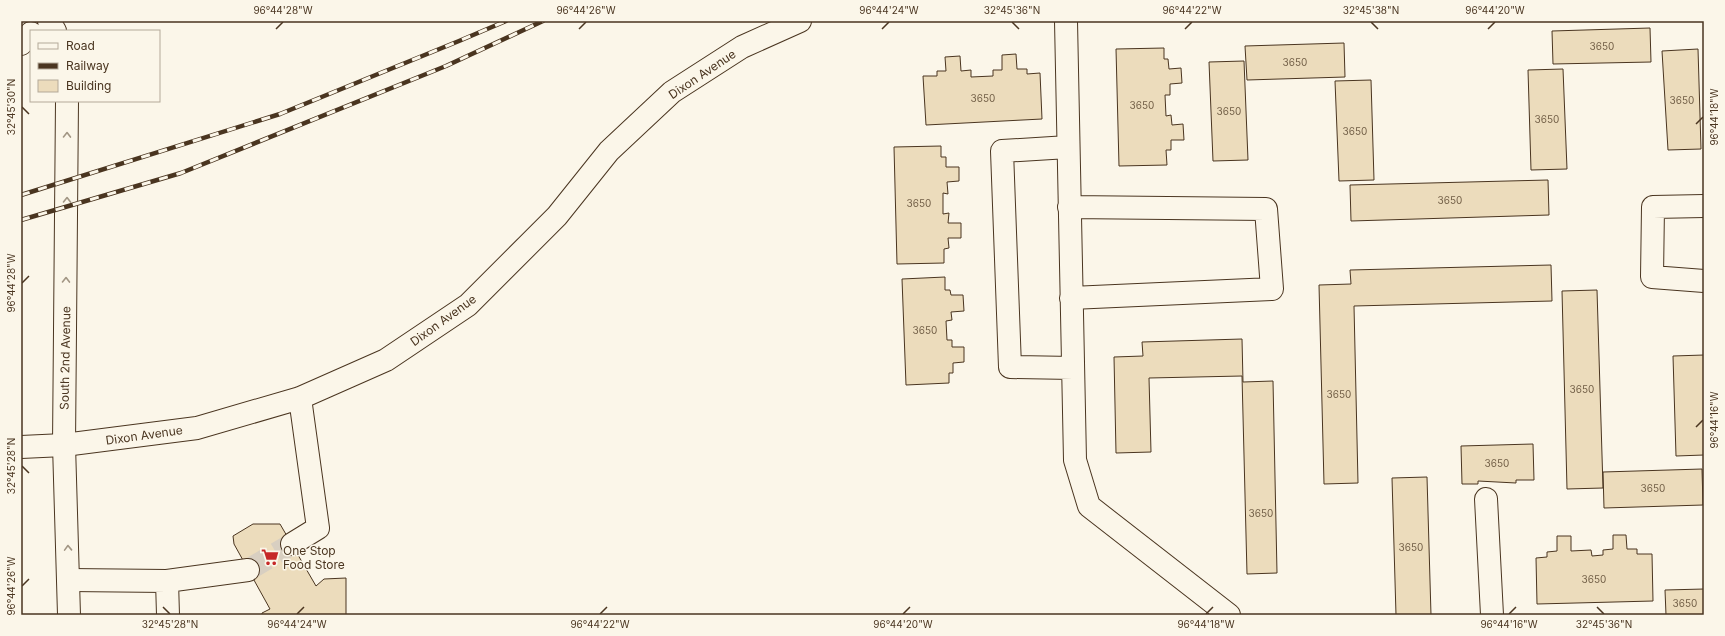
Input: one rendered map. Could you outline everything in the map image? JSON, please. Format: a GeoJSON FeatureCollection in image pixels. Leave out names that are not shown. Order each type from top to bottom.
{"type":"FeatureCollection","features":[{"type":"Feature","properties":{"kind":"street"},"geometry":{"type":"LineString","coordinates":[[34,30],[41,21]]}},
{"type":"Feature","properties":{"kind":"street"},"geometry":{"type":"LineString","coordinates":[[49,21],[54,30]]}},
{"type":"Feature","properties":{"kind":"street","name":"Dixon Avenue"},"geometry":{"type":"LineString","coordinates":[[21,447],[64,445],[197,428],[300,398],[386,360],[468,305],[557,216],[609,151],[672,92],[742,47],[800,21]]}},
{"type":"Feature","properties":{"kind":"street"},"geometry":{"type":"LineString","coordinates":[[1066,21],[1075,460],[1089,506],[1229,615]]}},
{"type":"Feature","properties":{"kind":"street"},"geometry":{"type":"LineString","coordinates":[[21,44],[30,34]]}},
{"type":"Feature","properties":{"kind":"street","name":"South 2nd Avenue"},"geometry":{"type":"LineString","coordinates":[[67,102],[64,445],[69,615]]}},
{"type":"Feature","properties":{"kind":"street"},"geometry":{"type":"LineString","coordinates":[[1068,147],[1002,151],[1010,367],[1073,368]]}},
{"type":"Feature","properties":{"kind":"street"},"geometry":{"type":"LineString","coordinates":[[1704,206],[1653,207],[1652,277],[1704,281]]}},
{"type":"Feature","properties":{"kind":"street"},"geometry":{"type":"LineString","coordinates":[[1069,207],[1266,209],[1272,289],[1071,298]]}},
{"type":"Feature","properties":{"kind":"street"},"geometry":{"type":"LineString","coordinates":[[292,544],[318,528],[300,398]]}},
{"type":"Feature","properties":{"kind":"street"},"geometry":{"type":"LineString","coordinates":[[1486,500],[1492,615]]}},
{"type":"Feature","properties":{"kind":"street"},"geometry":{"type":"LineString","coordinates":[[69,580],[167,581],[248,570]]}},
{"type":"Feature","properties":{"kind":"street"},"geometry":{"type":"LineString","coordinates":[[167,581],[168,615]]}},
{"type":"Feature","properties":{"kind":"building"},"geometry":{"type":"Polygon","coordinates":[[[1650,28],[1651,62],[1553,64],[1552,31],[1650,28]]]}},
{"type":"Feature","properties":{"kind":"building"},"geometry":{"type":"Polygon","coordinates":[[[1344,43],[1345,77],[1247,80],[1245,46],[1344,43]]]}},
{"type":"Feature","properties":{"kind":"building"},"geometry":{"type":"Polygon","coordinates":[[[1164,48],[1164,59],[1168,59],[1169,69],[1181,68],[1182,83],[1170,84],[1170,95],[1165,95],[1166,116],[1171,115],[1172,125],[1183,124],[1184,140],[1171,140],[1171,150],[1166,150],[1167,165],[1119,166],[1116,49],[1164,48]]]}},
{"type":"Feature","properties":{"kind":"building"},"geometry":{"type":"Polygon","coordinates":[[[1698,49],[1701,149],[1668,150],[1662,51],[1698,49]]]}},
{"type":"Feature","properties":{"kind":"building"},"geometry":{"type":"Polygon","coordinates":[[[1016,54],[1017,69],[1027,69],[1027,74],[1040,73],[1042,119],[926,125],[923,76],[937,76],[937,71],[946,71],[945,57],[960,56],[961,71],[971,70],[971,77],[993,76],[993,70],[1002,70],[1002,55],[1016,54]]]}},
{"type":"Feature","properties":{"kind":"building"},"geometry":{"type":"Polygon","coordinates":[[[1244,61],[1248,160],[1213,161],[1209,62],[1244,61]]]}},
{"type":"Feature","properties":{"kind":"building"},"geometry":{"type":"Polygon","coordinates":[[[1563,69],[1567,169],[1531,170],[1528,70],[1563,69]]]}},
{"type":"Feature","properties":{"kind":"building"},"geometry":{"type":"Polygon","coordinates":[[[1371,80],[1374,180],[1339,181],[1335,81],[1371,80]]]}},
{"type":"Feature","properties":{"kind":"building"},"geometry":{"type":"Polygon","coordinates":[[[941,146],[941,157],[946,157],[946,167],[959,167],[959,181],[947,182],[948,194],[943,193],[943,214],[949,213],[948,223],[961,223],[961,238],[948,238],[949,248],[944,249],[944,263],[897,264],[894,147],[941,146]]]}},
{"type":"Feature","properties":{"kind":"building"},"geometry":{"type":"Polygon","coordinates":[[[1548,180],[1549,215],[1351,221],[1350,185],[1548,180]]]}},
{"type":"Feature","properties":{"kind":"building"},"geometry":{"type":"Polygon","coordinates":[[[1551,265],[1552,301],[1354,306],[1358,483],[1324,484],[1319,285],[1351,284],[1350,270],[1551,265]]]}},
{"type":"Feature","properties":{"kind":"building"},"geometry":{"type":"Polygon","coordinates":[[[945,277],[945,290],[950,290],[951,295],[963,295],[964,311],[951,312],[952,320],[946,321],[947,340],[952,340],[952,347],[964,347],[964,362],[953,363],[953,373],[949,373],[949,383],[906,385],[902,279],[945,277]]]}},
{"type":"Feature","properties":{"kind":"building"},"geometry":{"type":"Polygon","coordinates":[[[1597,290],[1603,488],[1567,489],[1562,291],[1597,290]]]}},
{"type":"Feature","properties":{"kind":"building"},"geometry":{"type":"Polygon","coordinates":[[[1242,339],[1243,382],[1273,381],[1277,573],[1247,574],[1242,376],[1149,378],[1151,452],[1116,453],[1114,357],[1143,356],[1142,342],[1242,339]]]}},
{"type":"Feature","properties":{"kind":"building"},"geometry":{"type":"Polygon","coordinates":[[[1704,355],[1704,455],[1676,456],[1673,356],[1704,355]]]}},
{"type":"Feature","properties":{"kind":"building"},"geometry":{"type":"Polygon","coordinates":[[[1533,444],[1534,480],[1516,480],[1516,483],[1478,481],[1478,484],[1462,484],[1461,446],[1533,444]]]}},
{"type":"Feature","properties":{"kind":"building"},"geometry":{"type":"Polygon","coordinates":[[[1702,469],[1703,505],[1604,508],[1603,472],[1702,469]]]}},
{"type":"Feature","properties":{"kind":"building"},"geometry":{"type":"Polygon","coordinates":[[[1427,477],[1431,615],[1396,615],[1392,478],[1427,477]]]}},
{"type":"Feature","properties":{"kind":"building","name":"One Stop Food Store"},"geometry":{"type":"Polygon","coordinates":[[[253,524],[280,524],[316,586],[324,579],[346,578],[346,615],[262,615],[262,613],[270,609],[234,544],[233,536],[253,524]]]}},
{"type":"Feature","properties":{"kind":"building"},"geometry":{"type":"Polygon","coordinates":[[[1613,535],[1626,535],[1627,549],[1637,549],[1637,554],[1652,554],[1653,601],[1537,604],[1536,558],[1547,557],[1547,552],[1557,551],[1557,536],[1571,536],[1571,551],[1591,550],[1592,556],[1603,555],[1603,550],[1613,549],[1613,535]]]}},
{"type":"Feature","properties":{"kind":"building"},"geometry":{"type":"Polygon","coordinates":[[[1704,589],[1704,615],[1666,615],[1665,590],[1704,589]]]}},
{"type":"Feature","properties":{"kind":"tunnel"},"geometry":{"type":"LineString","coordinates":[[248,570],[292,544]]}},
{"type":"Feature","properties":{"kind":"railway"},"geometry":{"type":"LineString","coordinates":[[21,195],[280,114],[506,21]]}},
{"type":"Feature","properties":{"kind":"railway"},"geometry":{"type":"LineString","coordinates":[[21,220],[181,173],[446,66],[543,21]]}},
{"type":"Feature","properties":{"kind":"place","name":"One Stop Food Store"},"geometry":{"type":"Point","coordinates":[270,557]}}]}
